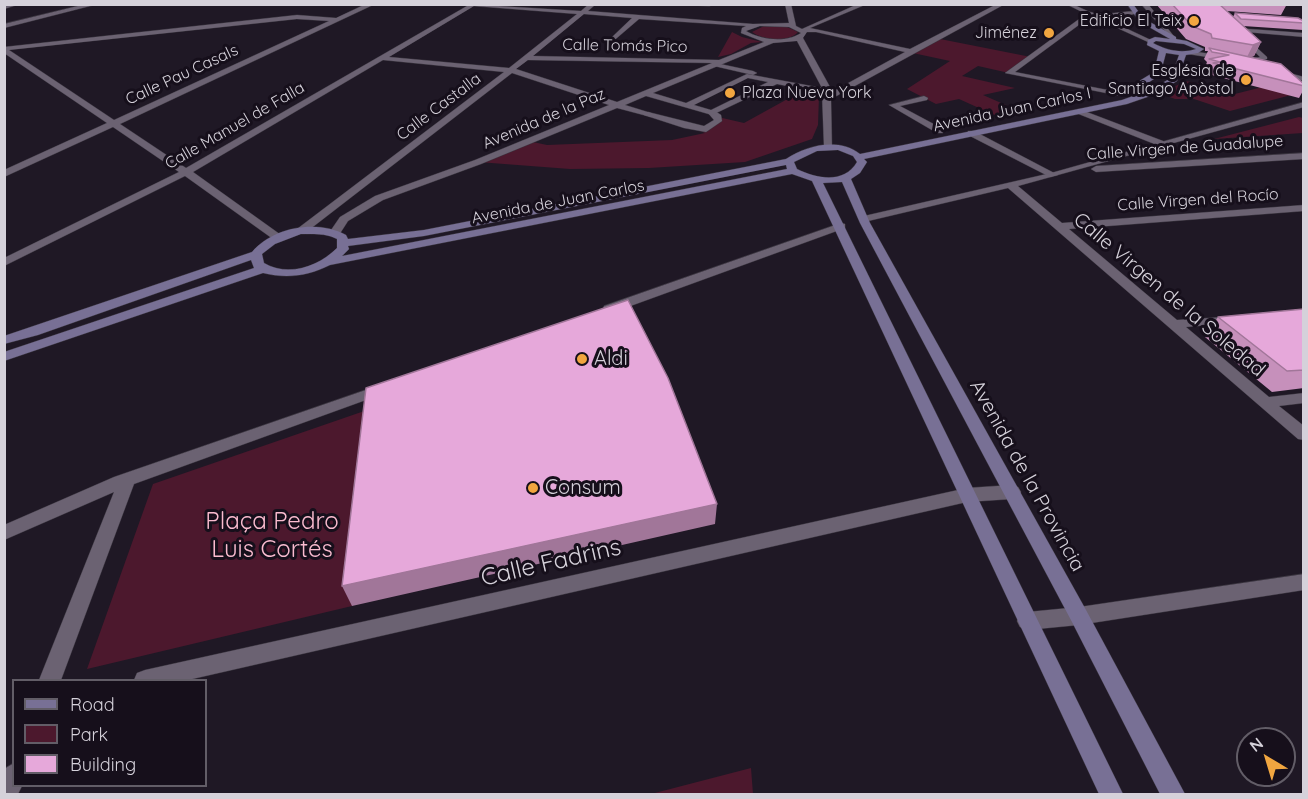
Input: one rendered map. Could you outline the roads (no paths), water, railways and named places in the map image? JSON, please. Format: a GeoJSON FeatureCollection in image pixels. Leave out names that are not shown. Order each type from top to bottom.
{"type":"FeatureCollection","features":[{"type":"Feature","properties":{"kind":"main road"},"geometry":{"type":"LineString","coordinates":[[1130,4],[1152,40]]}},
{"type":"Feature","properties":{"kind":"main road"},"geometry":{"type":"LineString","coordinates":[[1140,19],[1176,40]]}},
{"type":"Feature","properties":{"kind":"main road"},"geometry":{"type":"LineString","coordinates":[[1152,40],[1176,40],[1196,45]]}},
{"type":"Feature","properties":{"kind":"main road"},"geometry":{"type":"LineString","coordinates":[[1152,40],[1149,44],[1152,46],[1187,53]]}},
{"type":"Feature","properties":{"kind":"main road","name":"Avenida Juan Carlos I"},"geometry":{"type":"LineString","coordinates":[[860,157],[1125,102],[1154,92],[1174,79],[1179,60],[1187,53],[1200,51],[1196,45]]}},
{"type":"Feature","properties":{"kind":"main road","name":"Avenida Juan Carlos I"},"geometry":{"type":"LineString","coordinates":[[848,150],[1118,94],[1134,88],[1157,74],[1163,50]]}},
{"type":"Feature","properties":{"kind":"main road"},"geometry":{"type":"LineString","coordinates":[[817,181],[845,178],[860,167],[862,162],[860,157],[848,150],[829,147],[802,152],[791,166],[817,181],[841,226],[1111,795]]}},
{"type":"Feature","properties":{"kind":"main road","name":"Avenida de Juan Carlos"},"geometry":{"type":"LineString","coordinates":[[344,243],[424,233],[791,166]]}},
{"type":"Feature","properties":{"kind":"main road","name":"Avenida de Juan Carlos"},"geometry":{"type":"LineString","coordinates":[[263,269],[293,272],[329,262],[374,255],[791,166]]}},
{"type":"Feature","properties":{"kind":"main road","name":"Avenida de la Provincia"},"geometry":{"type":"LineString","coordinates":[[845,178],[864,219],[1173,795]]}},
{"type":"Feature","properties":{"kind":"main road"},"geometry":{"type":"LineString","coordinates":[[4,340],[44,329],[256,254],[277,237],[301,231],[326,231],[342,237],[343,249],[329,262]]}},
{"type":"Feature","properties":{"kind":"main road"},"geometry":{"type":"LineString","coordinates":[[4,357],[263,269],[256,260],[256,254]]}},
{"type":"Feature","properties":{"kind":"street"},"geometry":{"type":"LineString","coordinates":[[4,7],[15,4]]}},
{"type":"Feature","properties":{"kind":"street"},"geometry":{"type":"LineString","coordinates":[[4,26],[95,4]]}},
{"type":"Feature","properties":{"kind":"street","name":"Calle Pau Casals"},"geometry":{"type":"LineString","coordinates":[[4,174],[359,4]]}},
{"type":"Feature","properties":{"kind":"street","name":"Calle Pau Casals"},"geometry":{"type":"LineString","coordinates":[[4,166],[109,122],[372,4]]}},
{"type":"Feature","properties":{"kind":"street"},"geometry":{"type":"LineString","coordinates":[[468,4],[751,25],[770,23],[793,26],[802,33],[827,94],[829,147]]}},
{"type":"Feature","properties":{"kind":"street","name":"Calle Castalla"},"geometry":{"type":"LineString","coordinates":[[301,231],[512,70],[593,4]]}},
{"type":"Feature","properties":{"kind":"street"},"geometry":{"type":"LineString","coordinates":[[675,4],[710,4]]}},
{"type":"Feature","properties":{"kind":"street"},"geometry":{"type":"LineString","coordinates":[[788,4],[793,26]]}},
{"type":"Feature","properties":{"kind":"street"},"geometry":{"type":"LineString","coordinates":[[802,33],[864,4]]}},
{"type":"Feature","properties":{"kind":"street"},"geometry":{"type":"LineString","coordinates":[[686,106],[747,76],[774,78],[827,94],[1002,4]]}},
{"type":"Feature","properties":{"kind":"street"},"geometry":{"type":"LineString","coordinates":[[1069,4],[1152,40]]}},
{"type":"Feature","properties":{"kind":"street"},"geometry":{"type":"LineString","coordinates":[[1144,4],[1176,40]]}},
{"type":"Feature","properties":{"kind":"street","name":"Calle Manuel de Falla"},"geometry":{"type":"LineString","coordinates":[[4,263],[186,172],[474,5]]}},
{"type":"Feature","properties":{"kind":"street"},"geometry":{"type":"LineString","coordinates":[[1118,94],[1009,72],[1090,14],[1118,16],[1125,11],[1136,12]]}},
{"type":"Feature","properties":{"kind":"street"},"geometry":{"type":"LineString","coordinates":[[4,50],[297,17],[339,20]]}},
{"type":"Feature","properties":{"kind":"street"},"geometry":{"type":"LineString","coordinates":[[611,41],[637,17]]}},
{"type":"Feature","properties":{"kind":"street"},"geometry":{"type":"LineString","coordinates":[[1227,23],[1265,58],[1243,58]]}},
{"type":"Feature","properties":{"kind":"street"},"geometry":{"type":"LineString","coordinates":[[751,25],[744,29],[745,34],[772,41],[816,30],[911,51]]}},
{"type":"Feature","properties":{"kind":"street"},"geometry":{"type":"LineString","coordinates":[[1236,30],[1304,35]]}},
{"type":"Feature","properties":{"kind":"street","name":"Avenida de la Paz"},"geometry":{"type":"LineString","coordinates":[[335,233],[344,219],[379,198],[478,162],[772,41]]}},
{"type":"Feature","properties":{"kind":"street"},"geometry":{"type":"LineString","coordinates":[[1196,45],[1304,77]]}},
{"type":"Feature","properties":{"kind":"street"},"geometry":{"type":"LineString","coordinates":[[4,50],[186,172],[277,237]]}},
{"type":"Feature","properties":{"kind":"street"},"geometry":{"type":"LineString","coordinates":[[1187,53],[1218,57],[1260,67]]}},
{"type":"Feature","properties":{"kind":"street"},"geometry":{"type":"LineString","coordinates":[[381,58],[512,70],[687,126],[706,129],[718,121],[718,117],[712,113],[646,93]]}},
{"type":"Feature","properties":{"kind":"street","name":"Calle Tomás Pico"},"geometry":{"type":"LineString","coordinates":[[527,58],[719,63]]}},
{"type":"Feature","properties":{"kind":"street"},"geometry":{"type":"LineString","coordinates":[[719,63],[753,74]]}},
{"type":"Feature","properties":{"kind":"street"},"geometry":{"type":"LineString","coordinates":[[1270,70],[1304,77]]}},
{"type":"Feature","properties":{"kind":"street"},"geometry":{"type":"LineString","coordinates":[[712,113],[774,78]]}},
{"type":"Feature","properties":{"kind":"street"},"geometry":{"type":"LineString","coordinates":[[924,98],[892,105],[940,131]]}},
{"type":"Feature","properties":{"kind":"street"},"geometry":{"type":"LineString","coordinates":[[864,219],[1069,171],[1160,143],[1304,104]]}},
{"type":"Feature","properties":{"kind":"street"},"geometry":{"type":"LineString","coordinates":[[1079,111],[1160,143]]}},
{"type":"Feature","properties":{"kind":"street"},"geometry":{"type":"LineString","coordinates":[[971,133],[1053,175]]}},
{"type":"Feature","properties":{"kind":"street","name":"Calle Virgen de Guadalupe"},"geometry":{"type":"LineString","coordinates":[[1069,171],[1304,156]]}},
{"type":"Feature","properties":{"kind":"street","name":"Calle Virgen de la Soledad"},"geometry":{"type":"LineString","coordinates":[[1009,184],[1304,435]]}},
{"type":"Feature","properties":{"kind":"street","name":"Calle Virgen del Rocío"},"geometry":{"type":"LineString","coordinates":[[1058,226],[1304,208]]}},
{"type":"Feature","properties":{"kind":"street"},"geometry":{"type":"LineString","coordinates":[[596,313],[841,226]]}},
{"type":"Feature","properties":{"kind":"street"},"geometry":{"type":"LineString","coordinates":[[1173,324],[1244,318]]}},
{"type":"Feature","properties":{"kind":"street"},"geometry":{"type":"LineString","coordinates":[[4,533],[127,480],[395,385]]}},
{"type":"Feature","properties":{"kind":"street"},"geometry":{"type":"LineString","coordinates":[[1265,402],[1304,398]]}},
{"type":"Feature","properties":{"kind":"street"},"geometry":{"type":"LineString","coordinates":[[51,679],[127,480]]}},
{"type":"Feature","properties":{"kind":"street","name":"Calle Fadrins"},"geometry":{"type":"LineString","coordinates":[[155,679],[968,495],[1012,492]]}},
{"type":"Feature","properties":{"kind":"street"},"geometry":{"type":"LineString","coordinates":[[1027,621],[1079,616],[1304,582]]}},
{"type":"Feature","properties":{"kind":"street"},"geometry":{"type":"LineString","coordinates":[[6,795],[12,780]]}},
{"type":"Feature","properties":{"kind":"place","name":"Edificio El Teix"},"geometry":{"type":"Point","coordinates":[1194,21]}},
{"type":"Feature","properties":{"kind":"place","name":"Jiménez"},"geometry":{"type":"Point","coordinates":[1049,33]}},
{"type":"Feature","properties":{"kind":"place","name":"Església de Santiago Apòstol"},"geometry":{"type":"Point","coordinates":[1246,80]}},
{"type":"Feature","properties":{"kind":"place","name":"Plaza Nueva York"},"geometry":{"type":"Point","coordinates":[730,93]}},
{"type":"Feature","properties":{"kind":"place","name":"Aldi"},"geometry":{"type":"Point","coordinates":[582,359]}},
{"type":"Feature","properties":{"kind":"place","name":"Consum"},"geometry":{"type":"Point","coordinates":[533,488]}},
{"type":"Feature","properties":{"kind":"park label","name":"Plaça Pedro Luis Cortés"},"geometry":{"type":"Point","coordinates":[272,536]}}]}
